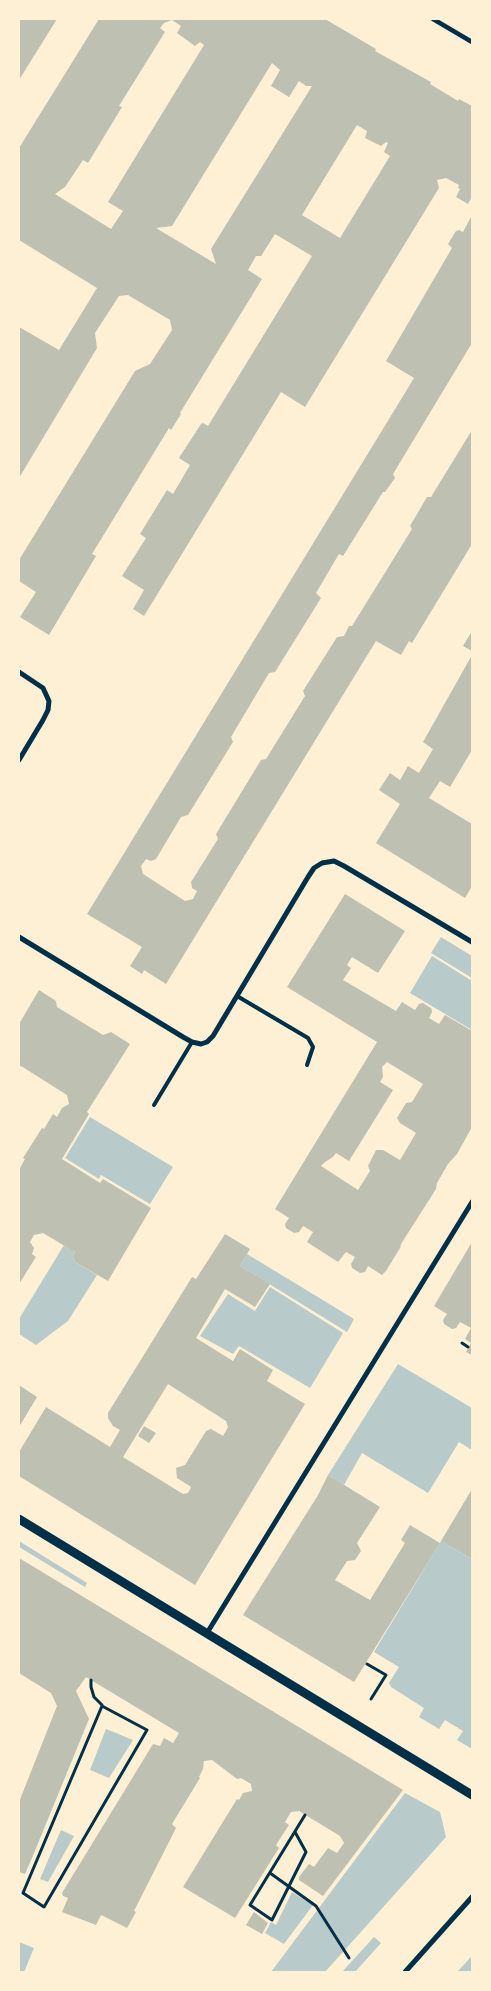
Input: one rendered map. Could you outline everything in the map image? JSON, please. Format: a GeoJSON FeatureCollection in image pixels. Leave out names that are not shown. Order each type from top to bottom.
{"type":"FeatureCollection","features":[{"type":"Feature","properties":{"kind":"street"},"geometry":{"type":"LineString","coordinates":[[433,19],[472,42]]}},
{"type":"Feature","properties":{"kind":"street"},"geometry":{"type":"LineString","coordinates":[[19,672],[43,688],[49,700],[48,710],[19,760]]}},
{"type":"Feature","properties":{"kind":"street"},"geometry":{"type":"LineString","coordinates":[[19,937],[192,1042],[201,1044],[207,1042],[213,1036],[314,868],[322,863],[334,861],[344,866],[472,942]]}},
{"type":"Feature","properties":{"kind":"street"},"geometry":{"type":"LineString","coordinates":[[207,1633],[472,1202]]}},
{"type":"Feature","properties":{"kind":"street"},"geometry":{"type":"LineString","coordinates":[[19,1519],[472,1795]]}},
{"type":"Feature","properties":{"kind":"street"},"geometry":{"type":"LineString","coordinates":[[404,1972],[472,1897]]}},
{"type":"Feature","properties":{"kind":"lane"},"geometry":{"type":"LineString","coordinates":[[237,996],[308,1038],[313,1047],[307,1065]]}},
{"type":"Feature","properties":{"kind":"lane"},"geometry":{"type":"LineString","coordinates":[[154,1105],[192,1042]]}},
{"type":"Feature","properties":{"kind":"path"},"geometry":{"type":"LineString","coordinates":[[462,1343],[468,1347]]}},
{"type":"Feature","properties":{"kind":"path"},"geometry":{"type":"LineString","coordinates":[[366,1664],[386,1675],[371,1699]]}},
{"type":"Feature","properties":{"kind":"path"},"geometry":{"type":"LineString","coordinates":[[91,1680],[94,1698],[102,1706],[147,1730],[44,1907],[23,1893],[102,1706]]}},
{"type":"Feature","properties":{"kind":"path"},"geometry":{"type":"LineString","coordinates":[[295,1832],[306,1852],[272,1920],[250,1904],[305,1815]]}},
{"type":"Feature","properties":{"kind":"path"},"geometry":{"type":"LineString","coordinates":[[270,1872],[316,1906],[349,1958]]}},
{"type":"Feature","properties":{"kind":"shaded area"},"geometry":{"type":"Polygon","coordinates":[[[441,937],[472,956],[472,978],[431,953],[441,937]]]}},
{"type":"Feature","properties":{"kind":"shaded area"},"geometry":{"type":"Polygon","coordinates":[[[432,956],[472,981],[472,1030],[410,993],[432,956]]]}},
{"type":"Feature","properties":{"kind":"shaded area"},"geometry":{"type":"Polygon","coordinates":[[[90,1117],[173,1167],[150,1204],[101,1175],[99,1179],[65,1158],[90,1117]]]}},
{"type":"Feature","properties":{"kind":"shaded area"},"geometry":{"type":"Polygon","coordinates":[[[64,1245],[75,1252],[73,1256],[75,1262],[97,1275],[68,1321],[36,1345],[19,1334],[19,1319],[64,1245]]]}},
{"type":"Feature","properties":{"kind":"shaded area"},"geometry":{"type":"Polygon","coordinates":[[[247,1254],[354,1319],[347,1332],[240,1266],[247,1254]]]}},
{"type":"Feature","properties":{"kind":"shaded area"},"geometry":{"type":"Polygon","coordinates":[[[270,1287],[343,1333],[310,1388],[239,1346],[233,1354],[200,1336],[228,1294],[255,1311],[270,1287]]]}},
{"type":"Feature","properties":{"kind":"shaded area"},"geometry":{"type":"Polygon","coordinates":[[[398,1364],[472,1408],[472,1450],[459,1442],[428,1493],[362,1453],[344,1485],[328,1475],[398,1364]]]}},
{"type":"Feature","properties":{"kind":"shaded area"},"geometry":{"type":"Polygon","coordinates":[[[19,1541],[87,1583],[85,1587],[19,1547],[19,1541]]]}},
{"type":"Feature","properties":{"kind":"shaded area"},"geometry":{"type":"Polygon","coordinates":[[[441,1541],[472,1559],[472,1749],[457,1740],[463,1731],[445,1720],[439,1729],[419,1717],[424,1708],[391,1687],[389,1683],[399,1667],[374,1652],[441,1541]]]}},
{"type":"Feature","properties":{"kind":"shaded area"},"geometry":{"type":"Polygon","coordinates":[[[106,1729],[133,1740],[109,1778],[90,1770],[106,1729]]]}},
{"type":"Feature","properties":{"kind":"shaded area"},"geometry":{"type":"Polygon","coordinates":[[[405,1793],[440,1812],[446,1837],[325,1972],[271,1972],[405,1793]]]}},
{"type":"Feature","properties":{"kind":"shaded area"},"geometry":{"type":"Polygon","coordinates":[[[61,1830],[74,1836],[48,1882],[40,1879],[61,1830]]]}},
{"type":"Feature","properties":{"kind":"shaded area"},"geometry":{"type":"Polygon","coordinates":[[[292,1892],[313,1905],[284,1944],[265,1933],[271,1922],[276,1925],[292,1892]]]}},
{"type":"Feature","properties":{"kind":"shaded area"},"geometry":{"type":"Polygon","coordinates":[[[374,1937],[381,1943],[355,1972],[342,1972],[374,1937]]]}},
{"type":"Feature","properties":{"kind":"shaded area"},"geometry":{"type":"Polygon","coordinates":[[[19,1942],[34,1948],[24,1972],[19,1972],[19,1942]]]}},
{"type":"Feature","properties":{"kind":"shaded area"},"geometry":{"type":"Polygon","coordinates":[[[472,1956],[472,1972],[457,1972],[472,1956]]]}},
{"type":"Feature","properties":{"kind":"building"},"geometry":{"type":"Polygon","coordinates":[[[19,19],[57,19],[19,80],[19,19]]]}},
{"type":"Feature","properties":{"kind":"building"},"geometry":{"type":"Polygon","coordinates":[[[99,19],[325,19],[376,49],[375,51],[431,82],[430,84],[458,101],[459,99],[472,106],[472,197],[468,204],[456,197],[460,189],[458,188],[459,185],[446,178],[437,180],[439,188],[305,407],[281,392],[144,616],[133,609],[144,590],[122,576],[146,538],[140,534],[167,490],[173,494],[190,465],[179,458],[201,424],[203,423],[208,426],[312,256],[275,234],[261,256],[256,256],[248,270],[262,279],[181,414],[171,430],[169,428],[92,554],[96,556],[49,635],[20,617],[36,592],[19,581],[19,560],[135,371],[150,364],[172,330],[170,320],[128,295],[119,296],[95,333],[97,348],[19,478],[19,327],[59,350],[97,288],[19,240],[19,148],[99,19]],[[172,20],[164,23],[160,28],[165,32],[119,106],[122,107],[88,163],[83,160],[65,187],[55,194],[111,229],[123,211],[108,202],[204,45],[200,42],[195,46],[177,33],[181,26],[172,20]],[[272,63],[172,226],[156,228],[216,264],[211,249],[312,86],[306,86],[299,81],[289,97],[271,86],[280,70],[272,63]],[[357,125],[302,215],[340,238],[390,156],[384,152],[388,143],[386,142],[381,146],[365,138],[367,131],[357,125]]]}},
{"type":"Feature","properties":{"kind":"building"},"geometry":{"type":"Polygon","coordinates":[[[472,215],[472,343],[393,474],[395,478],[385,492],[383,492],[343,556],[339,554],[316,593],[321,598],[275,672],[269,673],[231,737],[233,742],[188,815],[181,817],[156,859],[151,861],[146,859],[141,866],[143,874],[185,901],[193,899],[197,891],[192,888],[191,882],[218,839],[216,834],[261,760],[266,759],[305,696],[303,691],[337,637],[344,636],[349,626],[352,626],[412,529],[410,526],[427,497],[431,497],[472,430],[472,544],[412,643],[409,641],[401,655],[376,641],[166,984],[144,970],[142,974],[130,966],[142,947],[87,914],[414,378],[386,361],[452,248],[448,244],[456,231],[463,232],[472,215]]]}},
{"type":"Feature","properties":{"kind":"building"},"geometry":{"type":"Polygon","coordinates":[[[472,631],[472,651],[463,646],[472,631]]]}},
{"type":"Feature","properties":{"kind":"building"},"geometry":{"type":"Polygon","coordinates":[[[472,655],[472,750],[450,787],[440,781],[429,798],[472,824],[472,886],[465,898],[376,843],[400,804],[379,790],[390,773],[400,780],[408,766],[419,773],[433,749],[423,742],[472,655]]]}},
{"type":"Feature","properties":{"kind":"building"},"geometry":{"type":"Polygon","coordinates":[[[345,894],[405,931],[378,973],[352,957],[347,965],[351,968],[343,980],[396,1011],[402,1002],[415,1010],[419,1004],[423,1003],[431,1008],[432,1012],[429,1018],[439,1024],[445,1015],[472,1031],[472,1127],[382,1275],[368,1266],[365,1272],[360,1273],[352,1268],[351,1264],[355,1257],[346,1252],[338,1262],[307,1242],[313,1232],[303,1226],[299,1232],[294,1233],[286,1228],[285,1224],[289,1218],[275,1209],[377,1042],[287,987],[345,894]],[[387,1062],[382,1067],[383,1077],[380,1082],[393,1090],[349,1161],[336,1153],[321,1166],[358,1190],[370,1171],[368,1166],[376,1150],[383,1150],[400,1160],[416,1133],[400,1123],[397,1118],[406,1103],[412,1102],[423,1084],[387,1062]]]}},
{"type":"Feature","properties":{"kind":"building"},"geometry":{"type":"Polygon","coordinates":[[[39,990],[56,1001],[57,1007],[103,1035],[111,1032],[130,1044],[87,1112],[89,1114],[62,1159],[100,1183],[103,1179],[151,1208],[108,1281],[75,1262],[73,1256],[75,1252],[43,1233],[34,1235],[30,1242],[34,1248],[32,1254],[36,1257],[19,1284],[19,1170],[25,1159],[23,1158],[42,1128],[44,1129],[53,1114],[57,1117],[62,1108],[69,1104],[67,1095],[21,1066],[19,1067],[19,1024],[39,990]]]}},
{"type":"Feature","properties":{"kind":"building"},"geometry":{"type":"Polygon","coordinates":[[[225,1234],[250,1249],[240,1266],[270,1284],[255,1307],[225,1289],[196,1338],[233,1361],[240,1349],[273,1370],[267,1381],[305,1404],[195,1585],[19,1476],[19,1452],[46,1407],[110,1447],[120,1430],[113,1426],[108,1418],[108,1413],[192,1277],[196,1279],[225,1234]],[[168,1384],[123,1457],[183,1494],[188,1493],[191,1487],[177,1478],[176,1468],[185,1465],[206,1431],[211,1429],[223,1436],[228,1427],[226,1421],[168,1384]]]}},
{"type":"Feature","properties":{"kind":"building"},"geometry":{"type":"Polygon","coordinates":[[[472,1242],[472,1355],[466,1352],[471,1343],[465,1339],[471,1328],[460,1322],[456,1328],[452,1329],[444,1324],[443,1320],[447,1314],[434,1306],[472,1242]]]}},
{"type":"Feature","properties":{"kind":"building"},"geometry":{"type":"Polygon","coordinates":[[[19,1385],[37,1397],[19,1427],[19,1385]]]}},
{"type":"Feature","properties":{"kind":"building"},"geometry":{"type":"Polygon","coordinates":[[[144,1426],[156,1433],[149,1443],[138,1436],[144,1426]]]}},
{"type":"Feature","properties":{"kind":"building"},"geometry":{"type":"Polygon","coordinates":[[[328,1475],[380,1507],[357,1543],[361,1551],[355,1560],[347,1561],[335,1580],[370,1600],[405,1543],[401,1540],[410,1525],[440,1543],[354,1682],[243,1615],[318,1495],[328,1475]]]}},
{"type":"Feature","properties":{"kind":"building"},"geometry":{"type":"Polygon","coordinates":[[[472,1489],[472,1559],[441,1541],[472,1489]]]}},
{"type":"Feature","properties":{"kind":"building"},"geometry":{"type":"Polygon","coordinates":[[[19,1558],[403,1790],[323,1896],[299,1880],[299,1877],[309,1864],[314,1867],[328,1848],[337,1853],[344,1843],[340,1836],[299,1811],[291,1812],[285,1822],[289,1825],[276,1845],[279,1848],[235,1918],[183,1887],[237,1799],[239,1800],[243,1793],[252,1791],[251,1784],[241,1778],[237,1779],[212,1760],[204,1761],[200,1778],[172,1824],[176,1828],[127,1928],[101,1915],[96,1925],[62,1912],[68,1898],[63,1896],[62,1893],[153,1744],[160,1746],[164,1738],[173,1743],[179,1733],[86,1677],[76,1691],[89,1719],[25,1874],[19,1872],[19,1802],[57,1706],[51,1693],[19,1673],[19,1558]]]}},
{"type":"Feature","properties":{"kind":"building"},"geometry":{"type":"Polygon","coordinates":[[[254,1912],[268,1923],[262,1934],[246,1925],[254,1912]]]}}]}
